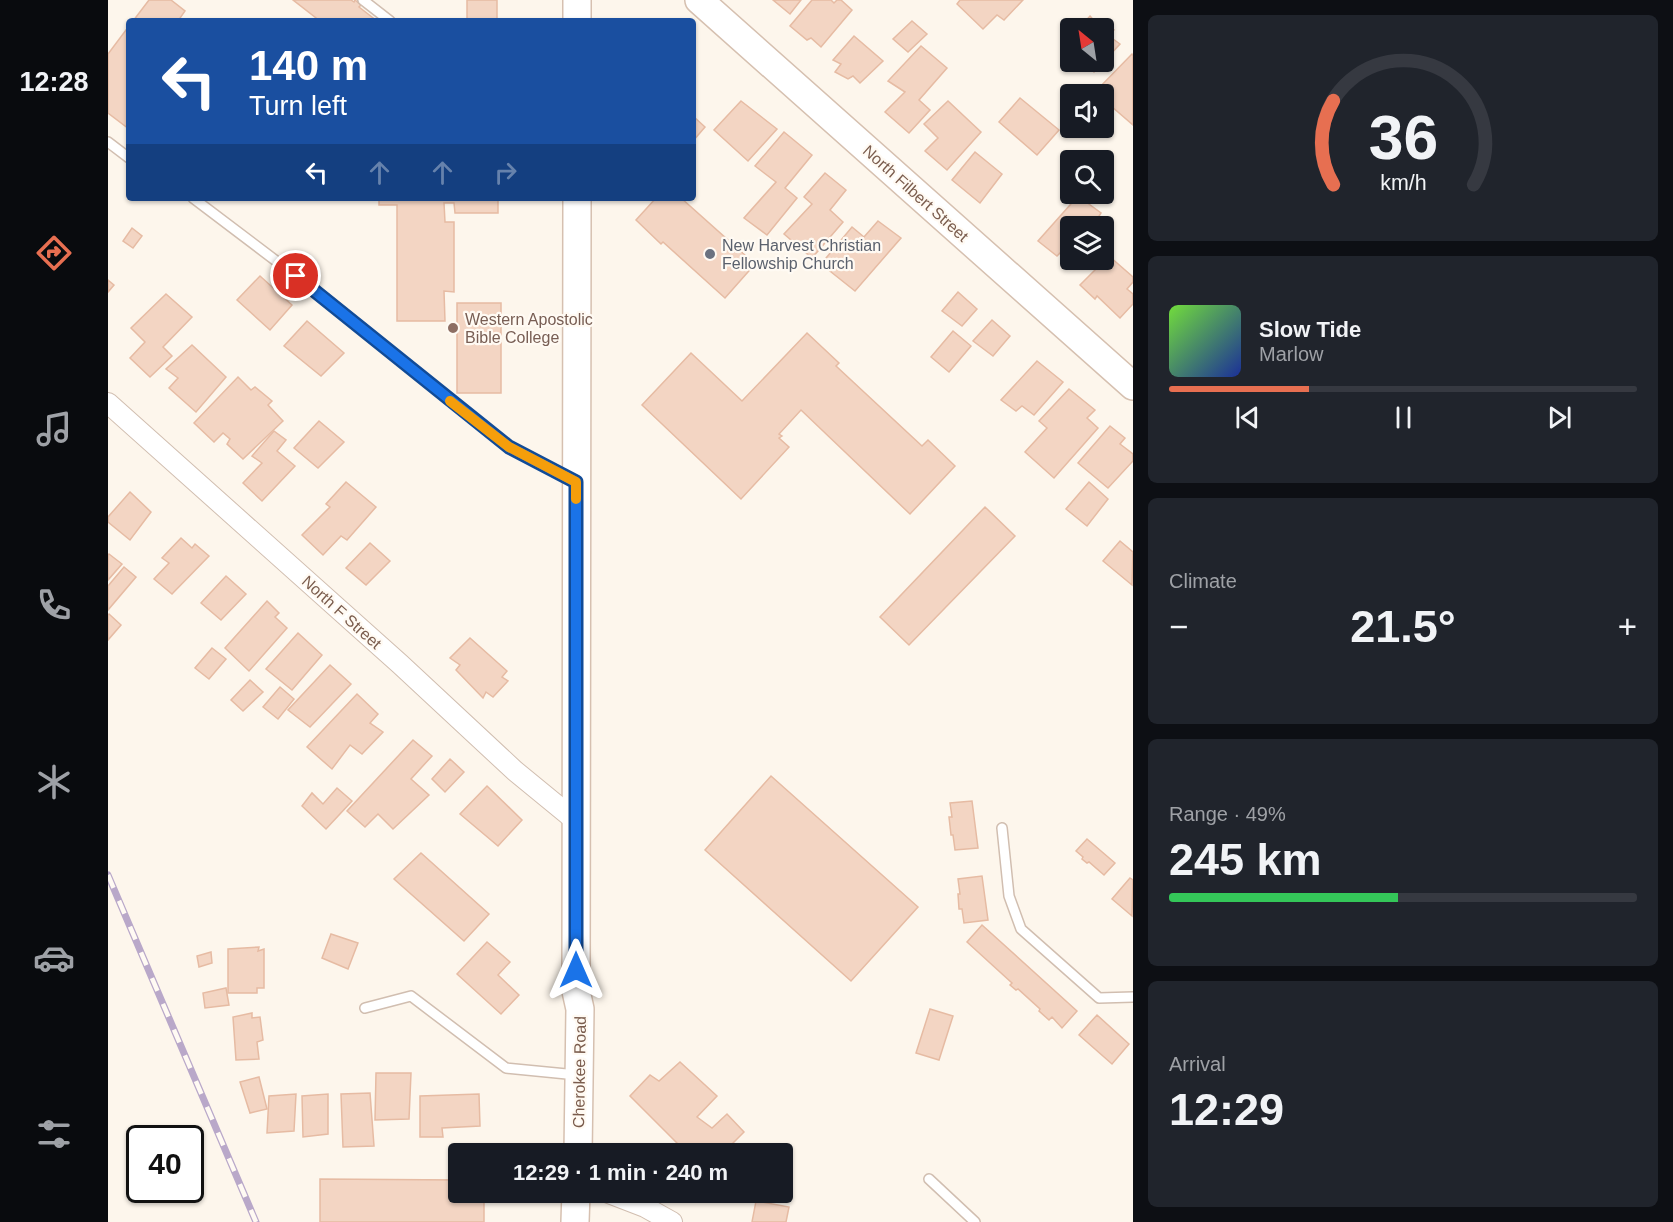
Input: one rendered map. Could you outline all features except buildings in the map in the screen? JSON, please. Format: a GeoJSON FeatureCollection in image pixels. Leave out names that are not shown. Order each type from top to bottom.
{"type":"FeatureCollection","features":[{"type":"Feature","properties":{"kind":"street"},"geometry":{"type":"LineString","coordinates":[[577,18],[578,0]]}},
{"type":"Feature","properties":{"kind":"street","name":"North Filbert Street"},"geometry":{"type":"LineString","coordinates":[[699,0],[1133,386]]}},
{"type":"Feature","properties":{"kind":"street","name":"Cherokee Road"},"geometry":{"type":"LineString","coordinates":[[577,201],[576,992],[580,1009],[578,1143]]}},
{"type":"Feature","properties":{"kind":"street","name":"North F Street"},"geometry":{"type":"LineString","coordinates":[[108,403],[400,664],[515,771],[576,821]]}},
{"type":"Feature","properties":{"kind":"street"},"geometry":{"type":"LineString","coordinates":[[575,1222],[576,1203]]}},
{"type":"Feature","properties":{"kind":"street"},"geometry":{"type":"LineString","coordinates":[[637,1203],[672,1222]]}},
{"type":"Feature","properties":{"kind":"lane"},"geometry":{"type":"LineString","coordinates":[[363,0],[386,18]]}},
{"type":"Feature","properties":{"kind":"lane"},"geometry":{"type":"LineString","coordinates":[[108,142],[126,156]]}},
{"type":"Feature","properties":{"kind":"lane"},"geometry":{"type":"LineString","coordinates":[[197,201],[325,298],[509,447],[576,482]]}},
{"type":"Feature","properties":{"kind":"lane"},"geometry":{"type":"LineString","coordinates":[[1002,828],[1010,896],[1021,929],[1099,998],[1133,997]]}},
{"type":"Feature","properties":{"kind":"lane"},"geometry":{"type":"LineString","coordinates":[[365,1008],[411,996],[506,1068],[580,1075]]}},
{"type":"Feature","properties":{"kind":"lane"},"geometry":{"type":"LineString","coordinates":[[929,1179],[975,1222]]}},
{"type":"Feature","properties":{"kind":"railway"},"geometry":{"type":"LineString","coordinates":[[108,875],[256,1222]]}},
{"type":"Feature","properties":{"kind":"slow traffic"},"geometry":{"type":"LineString","coordinates":[[450,401],[509,447],[576,482],[576,499]]}},
{"type":"Feature","properties":{"kind":"place","name":"New Harvest Christian Fellowship Church"},"geometry":{"type":"Point","coordinates":[710,254]}},
{"type":"Feature","properties":{"kind":"place","name":"Western Apostolic Bible College"},"geometry":{"type":"Point","coordinates":[453,328]}},
{"type":"Feature","properties":{"kind":"route"},"geometry":{"type":"LineString","coordinates":[[296,276],[509,447],[576,482],[576,970]]}}]}
